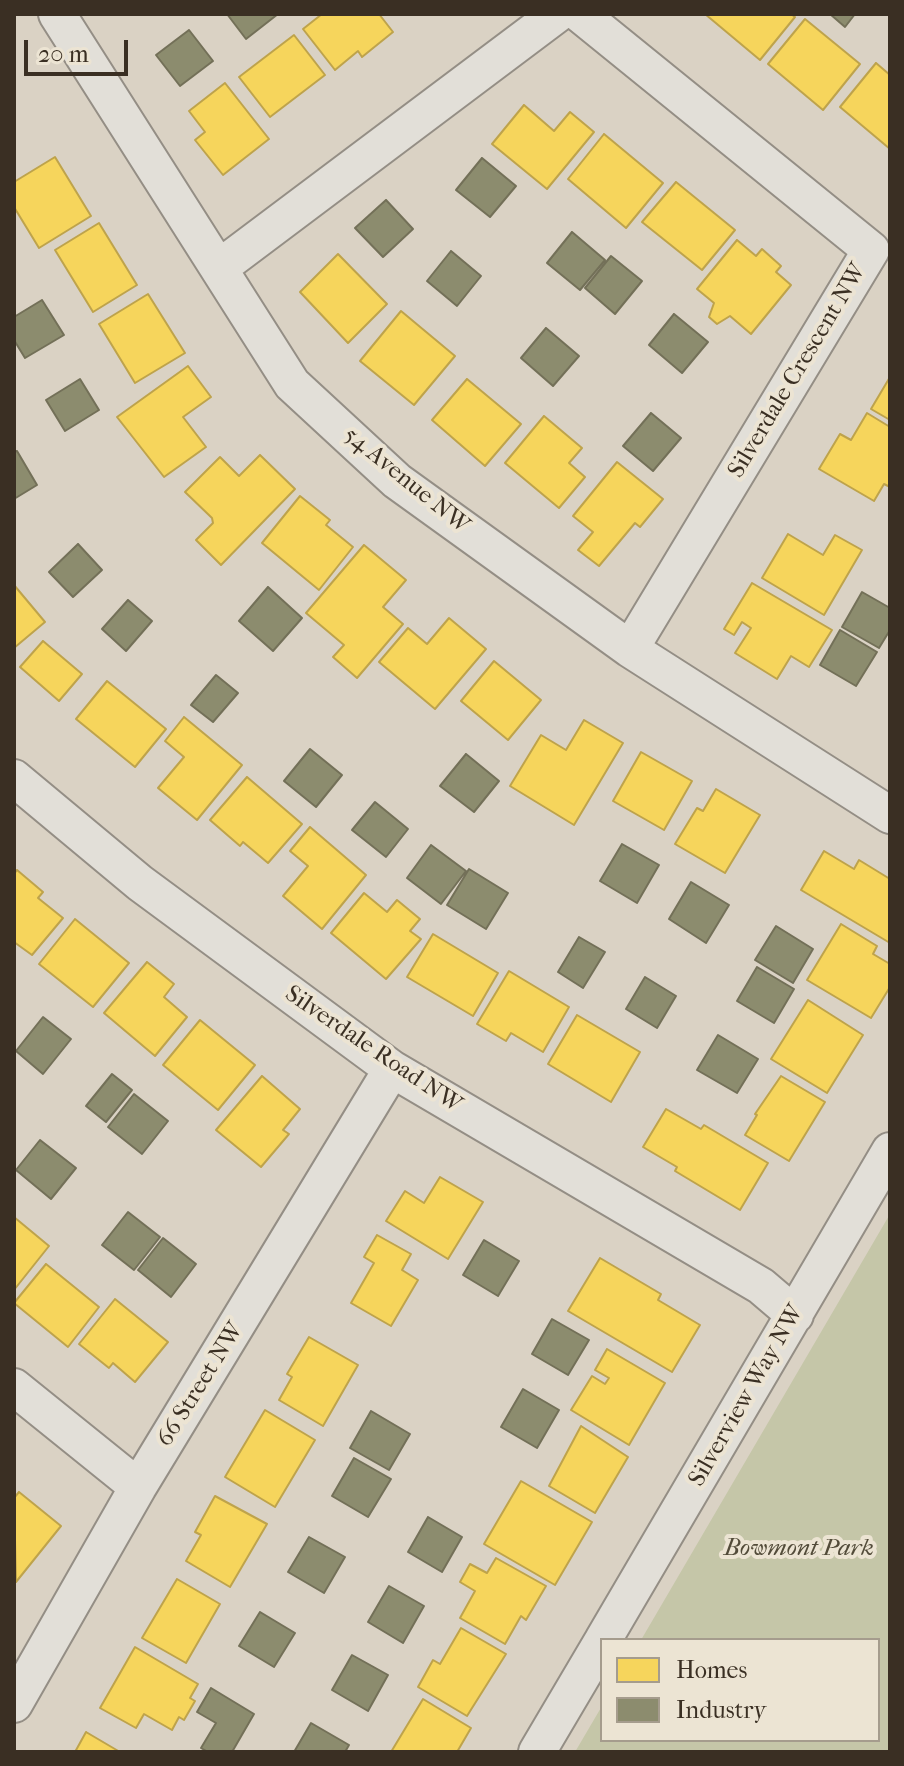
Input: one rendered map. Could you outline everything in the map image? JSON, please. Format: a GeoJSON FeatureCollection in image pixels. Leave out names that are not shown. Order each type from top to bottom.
{"type":"FeatureCollection","features":[{"type":"Feature","properties":{"kind":"street","name":"54 Avenue NW"},"geometry":{"type":"LineString","coordinates":[[57,14],[292,384],[397,481],[630,649],[890,815]]}},
{"type":"Feature","properties":{"kind":"street"},"geometry":{"type":"LineString","coordinates":[[219,268],[557,14]]}},
{"type":"Feature","properties":{"kind":"street","name":"Silverdale Crescent NW"},"geometry":{"type":"LineString","coordinates":[[580,14],[871,250],[630,649]]}},
{"type":"Feature","properties":{"kind":"street","name":"Silverdale Road NW"},"geometry":{"type":"LineString","coordinates":[[14,778],[140,883],[392,1069],[761,1286],[795,1315]]}},
{"type":"Feature","properties":{"kind":"street","name":"66 Street NW"},"geometry":{"type":"LineString","coordinates":[[14,1704],[138,1487],[392,1069]]}},
{"type":"Feature","properties":{"kind":"street","name":"Silverview Way NW"},"geometry":{"type":"LineString","coordinates":[[605,1638],[890,1151]]}},
{"type":"Feature","properties":{"kind":"street"},"geometry":{"type":"LineString","coordinates":[[14,1387],[138,1487]]}},
{"type":"Feature","properties":{"kind":"street","name":"Silverview Way NW"},"geometry":{"type":"LineString","coordinates":[[537,1752],[600,1646]]}},
{"type":"Feature","properties":{"kind":"green space","name":"Bowmont Park"},"geometry":{"type":"Polygon","coordinates":[[[890,1214],[890,1752],[575,1752],[600,1709],[600,1742],[880,1742],[880,1638],[642,1638],[890,1214]]]}},
{"type":"Feature","properties":{"kind":"building: Homes"},"geometry":{"type":"Polygon","coordinates":[[[322,14],[379,14],[393,32],[362,57],[358,51],[335,70],[303,29],[322,14]]]}},
{"type":"Feature","properties":{"kind":"building: Homes"},"geometry":{"type":"Polygon","coordinates":[[[705,14],[791,14],[795,17],[760,60],[705,14]]]}},
{"type":"Feature","properties":{"kind":"building: Homes"},"geometry":{"type":"Polygon","coordinates":[[[805,19],[860,64],[823,110],[768,64],[805,19]]]}},
{"type":"Feature","properties":{"kind":"building: Homes"},"geometry":{"type":"Polygon","coordinates":[[[294,35],[325,75],[270,117],[239,77],[294,35]]]}},
{"type":"Feature","properties":{"kind":"building: Homes"},"geometry":{"type":"Polygon","coordinates":[[[876,63],[890,75],[890,149],[840,107],[876,63]]]}},
{"type":"Feature","properties":{"kind":"building: Homes"},"geometry":{"type":"Polygon","coordinates":[[[225,83],[269,139],[223,175],[195,140],[205,132],[189,111],[225,83]]]}},
{"type":"Feature","properties":{"kind":"building: Homes"},"geometry":{"type":"Polygon","coordinates":[[[524,105],[554,131],[570,112],[594,132],[547,189],[492,144],[524,105]]]}},
{"type":"Feature","properties":{"kind":"building: Homes"},"geometry":{"type":"Polygon","coordinates":[[[604,134],[663,183],[626,228],[568,179],[604,134]]]}},
{"type":"Feature","properties":{"kind":"building: Homes"},"geometry":{"type":"Polygon","coordinates":[[[55,157],[91,216],[39,248],[14,207],[14,182],[55,157]]]}},
{"type":"Feature","properties":{"kind":"building: Homes"},"geometry":{"type":"Polygon","coordinates":[[[676,182],[735,230],[702,270],[642,222],[676,182]]]}},
{"type":"Feature","properties":{"kind":"building: Homes"},"geometry":{"type":"Polygon","coordinates":[[[99,223],[137,285],[93,312],[55,250],[99,223]]]}},
{"type":"Feature","properties":{"kind":"building: Homes"},"geometry":{"type":"Polygon","coordinates":[[[737,240],[756,256],[762,249],[781,266],[776,272],[791,285],[751,334],[730,316],[717,324],[709,317],[714,303],[697,289],[737,240]]]}},
{"type":"Feature","properties":{"kind":"building: Homes"},"geometry":{"type":"Polygon","coordinates":[[[338,254],[387,304],[348,343],[300,292],[338,254]]]}},
{"type":"Feature","properties":{"kind":"building: Homes"},"geometry":{"type":"Polygon","coordinates":[[[148,294],[185,353],[135,383],[99,324],[148,294]]]}},
{"type":"Feature","properties":{"kind":"building: Homes"},"geometry":{"type":"Polygon","coordinates":[[[401,311],[455,356],[414,405],[360,361],[401,311]]]}},
{"type":"Feature","properties":{"kind":"building: Homes"},"geometry":{"type":"Polygon","coordinates":[[[188,366],[211,397],[183,417],[206,447],[164,477],[117,417],[188,366]]]}},
{"type":"Feature","properties":{"kind":"building: Homes"},"geometry":{"type":"Polygon","coordinates":[[[890,377],[890,420],[871,409],[890,377]]]}},
{"type":"Feature","properties":{"kind":"building: Homes"},"geometry":{"type":"Polygon","coordinates":[[[467,379],[521,424],[485,466],[432,420],[467,379]]]}},
{"type":"Feature","properties":{"kind":"building: Homes"},"geometry":{"type":"Polygon","coordinates":[[[867,413],[890,427],[890,487],[884,484],[874,501],[819,469],[840,434],[851,440],[867,413]]]}},
{"type":"Feature","properties":{"kind":"building: Homes"},"geometry":{"type":"Polygon","coordinates":[[[544,416],[582,448],[569,463],[585,477],[559,508],[505,463],[544,416]]]}},
{"type":"Feature","properties":{"kind":"building: Homes"},"geometry":{"type":"Polygon","coordinates":[[[260,455],[295,489],[221,565],[196,540],[213,523],[212,518],[185,492],[220,457],[239,476],[260,455]]]}},
{"type":"Feature","properties":{"kind":"building: Homes"},"geometry":{"type":"Polygon","coordinates":[[[617,462],[663,499],[640,527],[635,523],[599,566],[578,550],[593,532],[573,516],[617,462]]]}},
{"type":"Feature","properties":{"kind":"building: Homes"},"geometry":{"type":"Polygon","coordinates":[[[300,496],[330,520],[326,525],[353,547],[319,590],[262,543],[300,496]]]}},
{"type":"Feature","properties":{"kind":"building: Homes"},"geometry":{"type":"Polygon","coordinates":[[[788,534],[823,555],[835,535],[862,550],[824,615],[762,578],[788,534]]]}},
{"type":"Feature","properties":{"kind":"building: Homes"},"geometry":{"type":"Polygon","coordinates":[[[364,545],[406,580],[383,607],[403,624],[357,678],[333,657],[344,645],[306,613],[364,545]]]}},
{"type":"Feature","properties":{"kind":"building: Homes"},"geometry":{"type":"Polygon","coordinates":[[[752,583],[832,630],[809,667],[791,656],[777,679],[735,653],[751,628],[742,622],[734,635],[724,629],[752,583]]]}},
{"type":"Feature","properties":{"kind":"building: Homes"},"geometry":{"type":"Polygon","coordinates":[[[14,585],[45,622],[14,648],[14,585]]]}},
{"type":"Feature","properties":{"kind":"building: Homes"},"geometry":{"type":"Polygon","coordinates":[[[449,618],[486,649],[435,709],[379,662],[408,628],[427,644],[449,618]]]}},
{"type":"Feature","properties":{"kind":"building: Homes"},"geometry":{"type":"Polygon","coordinates":[[[43,641],[82,674],[59,701],[20,667],[43,641]]]}},
{"type":"Feature","properties":{"kind":"building: Homes"},"geometry":{"type":"Polygon","coordinates":[[[494,661],[541,700],[508,740],[461,701],[494,661]]]}},
{"type":"Feature","properties":{"kind":"building: Homes"},"geometry":{"type":"Polygon","coordinates":[[[107,681],[166,729],[135,767],[76,719],[107,681]]]}},
{"type":"Feature","properties":{"kind":"building: Homes"},"geometry":{"type":"Polygon","coordinates":[[[184,717],[242,765],[197,820],[158,788],[184,757],[165,741],[184,717]]]}},
{"type":"Feature","properties":{"kind":"building: Homes"},"geometry":{"type":"Polygon","coordinates":[[[584,720],[623,743],[574,825],[510,786],[541,735],[566,750],[584,720]]]}},
{"type":"Feature","properties":{"kind":"building: Homes"},"geometry":{"type":"Polygon","coordinates":[[[641,752],[692,781],[664,830],[613,801],[641,752]]]}},
{"type":"Feature","properties":{"kind":"building: Homes"},"geometry":{"type":"Polygon","coordinates":[[[247,777],[302,824],[268,863],[243,842],[240,846],[210,820],[247,777]]]}},
{"type":"Feature","properties":{"kind":"building: Homes"},"geometry":{"type":"Polygon","coordinates":[[[716,789],[760,815],[725,873],[675,844],[697,808],[703,811],[716,789]]]}},
{"type":"Feature","properties":{"kind":"building: Homes"},"geometry":{"type":"Polygon","coordinates":[[[310,827],[366,875],[322,929],[283,896],[308,866],[290,851],[310,827]]]}},
{"type":"Feature","properties":{"kind":"building: Homes"},"geometry":{"type":"Polygon","coordinates":[[[824,851],[854,869],[859,860],[890,879],[890,943],[801,890],[824,851]]]}},
{"type":"Feature","properties":{"kind":"building: Homes"},"geometry":{"type":"Polygon","coordinates":[[[17,870],[43,892],[38,898],[63,918],[32,955],[14,942],[14,874],[17,870]]]}},
{"type":"Feature","properties":{"kind":"building: Homes"},"geometry":{"type":"Polygon","coordinates":[[[364,893],[387,912],[397,900],[420,919],[410,931],[421,939],[386,979],[331,933],[364,893]]]}},
{"type":"Feature","properties":{"kind":"building: Homes"},"geometry":{"type":"Polygon","coordinates":[[[75,919],[129,963],[93,1007],[39,964],[75,919]]]}},
{"type":"Feature","properties":{"kind":"building: Homes"},"geometry":{"type":"Polygon","coordinates":[[[841,924],[877,946],[873,954],[890,964],[890,987],[871,1018],[807,980],[841,924]]]}},
{"type":"Feature","properties":{"kind":"building: Homes"},"geometry":{"type":"Polygon","coordinates":[[[433,934],[498,973],[473,1016],[407,977],[433,934]]]}},
{"type":"Feature","properties":{"kind":"building: Homes"},"geometry":{"type":"Polygon","coordinates":[[[147,962],[174,984],[164,997],[187,1017],[155,1056],[104,1013],[147,962]]]}},
{"type":"Feature","properties":{"kind":"building: Homes"},"geometry":{"type":"Polygon","coordinates":[[[509,971],[569,1007],[543,1052],[511,1033],[506,1041],[477,1024],[509,971]]]}},
{"type":"Feature","properties":{"kind":"building: Homes"},"geometry":{"type":"Polygon","coordinates":[[[808,1000],[863,1035],[827,1093],[771,1059],[808,1000]]]}},
{"type":"Feature","properties":{"kind":"building: Homes"},"geometry":{"type":"Polygon","coordinates":[[[577,1015],[640,1052],[611,1102],[548,1064],[577,1015]]]}},
{"type":"Feature","properties":{"kind":"building: Homes"},"geometry":{"type":"Polygon","coordinates":[[[200,1020],[255,1065],[218,1110],[163,1065],[200,1020]]]}},
{"type":"Feature","properties":{"kind":"building: Homes"},"geometry":{"type":"Polygon","coordinates":[[[262,1076],[300,1109],[283,1130],[289,1134],[261,1167],[216,1130],[262,1076]]]}},
{"type":"Feature","properties":{"kind":"building: Homes"},"geometry":{"type":"Polygon","coordinates":[[[781,1076],[825,1102],[789,1161],[745,1135],[755,1114],[781,1076]]]}},
{"type":"Feature","properties":{"kind":"building: Homes"},"geometry":{"type":"Polygon","coordinates":[[[666,1109],[701,1129],[704,1125],[768,1163],[740,1210],[675,1171],[677,1167],[643,1147],[666,1109]]]}},
{"type":"Feature","properties":{"kind":"building: Homes"},"geometry":{"type":"Polygon","coordinates":[[[440,1177],[483,1202],[448,1259],[386,1221],[405,1191],[424,1203],[440,1177]]]}},
{"type":"Feature","properties":{"kind":"building: Homes"},"geometry":{"type":"Polygon","coordinates":[[[14,1217],[49,1246],[14,1290],[14,1217]]]}},
{"type":"Feature","properties":{"kind":"building: Homes"},"geometry":{"type":"Polygon","coordinates":[[[377,1235],[411,1254],[402,1270],[418,1280],[391,1326],[351,1303],[374,1263],[364,1257],[377,1235]]]}},
{"type":"Feature","properties":{"kind":"building: Homes"},"geometry":{"type":"Polygon","coordinates":[[[600,1258],[661,1294],[658,1300],[700,1325],[672,1372],[568,1311],[600,1258]]]}},
{"type":"Feature","properties":{"kind":"building: Homes"},"geometry":{"type":"Polygon","coordinates":[[[46,1264],[99,1307],[68,1347],[14,1303],[46,1264]]]}},
{"type":"Feature","properties":{"kind":"building: Homes"},"geometry":{"type":"Polygon","coordinates":[[[115,1299],[168,1342],[135,1382],[113,1363],[109,1368],[79,1344],[115,1299]]]}},
{"type":"Feature","properties":{"kind":"building: Homes"},"geometry":{"type":"Polygon","coordinates":[[[309,1337],[358,1365],[323,1426],[279,1400],[292,1377],[287,1374],[309,1337]]]}},
{"type":"Feature","properties":{"kind":"building: Homes"},"geometry":{"type":"Polygon","coordinates":[[[607,1349],[665,1383],[629,1445],[571,1410],[592,1376],[605,1384],[609,1378],[595,1370],[607,1349]]]}},
{"type":"Feature","properties":{"kind":"building: Homes"},"geometry":{"type":"Polygon","coordinates":[[[265,1410],[315,1440],[275,1507],[225,1477],[265,1410]]]}},
{"type":"Feature","properties":{"kind":"building: Homes"},"geometry":{"type":"Polygon","coordinates":[[[581,1426],[628,1457],[595,1513],[549,1486],[581,1426]]]}},
{"type":"Feature","properties":{"kind":"building: Homes"},"geometry":{"type":"Polygon","coordinates":[[[521,1481],[592,1522],[555,1585],[484,1544],[521,1481]]]}},
{"type":"Feature","properties":{"kind":"building: Homes"},"geometry":{"type":"Polygon","coordinates":[[[19,1492],[61,1526],[16,1582],[14,1498],[19,1492]]]}},
{"type":"Feature","properties":{"kind":"building: Homes"},"geometry":{"type":"Polygon","coordinates":[[[215,1496],[267,1524],[230,1587],[186,1561],[201,1535],[195,1532],[215,1496]]]}},
{"type":"Feature","properties":{"kind":"building: Homes"},"geometry":{"type":"Polygon","coordinates":[[[496,1558],[546,1586],[526,1620],[521,1616],[505,1644],[460,1618],[475,1591],[460,1582],[470,1564],[487,1573],[496,1558]]]}},
{"type":"Feature","properties":{"kind":"building: Homes"},"geometry":{"type":"Polygon","coordinates":[[[177,1579],[220,1604],[186,1663],[142,1638],[177,1579]]]}},
{"type":"Feature","properties":{"kind":"building: Homes"},"geometry":{"type":"Polygon","coordinates":[[[461,1628],[506,1654],[467,1716],[418,1687],[433,1660],[440,1664],[461,1628]]]}},
{"type":"Feature","properties":{"kind":"building: Homes"},"geometry":{"type":"Polygon","coordinates":[[[135,1647],[198,1684],[190,1698],[195,1701],[184,1720],[179,1717],[172,1730],[144,1714],[136,1728],[100,1708],[135,1647]]]}},
{"type":"Feature","properties":{"kind":"building: Homes"},"geometry":{"type":"Polygon","coordinates":[[[423,1699],[471,1728],[457,1752],[391,1752],[423,1699]]]}},
{"type":"Feature","properties":{"kind":"building: Homes"},"geometry":{"type":"Polygon","coordinates":[[[86,1732],[120,1752],[75,1752],[86,1732]]]}},
{"type":"Feature","properties":{"kind":"building: Industry"},"geometry":{"type":"Polygon","coordinates":[[[227,14],[278,14],[246,39],[227,14]]]}},
{"type":"Feature","properties":{"kind":"building: Industry"},"geometry":{"type":"Polygon","coordinates":[[[830,14],[855,14],[845,27],[830,14]]]}},
{"type":"Feature","properties":{"kind":"building: Industry"},"geometry":{"type":"Polygon","coordinates":[[[189,30],[213,61],[180,86],[156,55],[189,30]]]}},
{"type":"Feature","properties":{"kind":"building: Industry"},"geometry":{"type":"Polygon","coordinates":[[[482,158],[516,186],[490,217],[456,190],[482,158]]]}},
{"type":"Feature","properties":{"kind":"building: Industry"},"geometry":{"type":"Polygon","coordinates":[[[386,200],[413,229],[383,257],[355,228],[386,200]]]}},
{"type":"Feature","properties":{"kind":"building: Industry"},"geometry":{"type":"Polygon","coordinates":[[[572,232],[605,260],[580,290],[547,263],[572,232]]]}},
{"type":"Feature","properties":{"kind":"building: Industry"},"geometry":{"type":"Polygon","coordinates":[[[451,251],[481,276],[457,306],[427,281],[451,251]]]}},
{"type":"Feature","properties":{"kind":"building: Industry"},"geometry":{"type":"Polygon","coordinates":[[[611,256],[642,281],[615,314],[585,288],[611,256]]]}},
{"type":"Feature","properties":{"kind":"building: Industry"},"geometry":{"type":"Polygon","coordinates":[[[42,300],[64,335],[25,358],[14,340],[14,317],[42,300]]]}},
{"type":"Feature","properties":{"kind":"building: Industry"},"geometry":{"type":"Polygon","coordinates":[[[674,314],[708,342],[682,373],[649,345],[674,314]]]}},
{"type":"Feature","properties":{"kind":"building: Industry"},"geometry":{"type":"Polygon","coordinates":[[[546,328],[579,356],[553,386],[521,358],[546,328]]]}},
{"type":"Feature","properties":{"kind":"building: Industry"},"geometry":{"type":"Polygon","coordinates":[[[80,379],[99,410],[65,431],[46,400],[80,379]]]}},
{"type":"Feature","properties":{"kind":"building: Industry"},"geometry":{"type":"Polygon","coordinates":[[[651,413],[681,438],[653,471],[623,446],[651,413]]]}},
{"type":"Feature","properties":{"kind":"building: Industry"},"geometry":{"type":"Polygon","coordinates":[[[17,451],[37,485],[14,499],[14,452],[17,451]]]}},
{"type":"Feature","properties":{"kind":"building: Industry"},"geometry":{"type":"Polygon","coordinates":[[[78,544],[102,570],[73,597],[49,572],[78,544]]]}},
{"type":"Feature","properties":{"kind":"building: Industry"},"geometry":{"type":"Polygon","coordinates":[[[268,587],[302,618],[273,651],[239,621],[268,587]]]}},
{"type":"Feature","properties":{"kind":"building: Industry"},"geometry":{"type":"Polygon","coordinates":[[[862,592],[890,608],[890,630],[879,648],[842,627],[862,592]]]}},
{"type":"Feature","properties":{"kind":"building: Industry"},"geometry":{"type":"Polygon","coordinates":[[[128,600],[152,621],[126,651],[102,629],[128,600]]]}},
{"type":"Feature","properties":{"kind":"building: Industry"},"geometry":{"type":"Polygon","coordinates":[[[840,630],[877,652],[856,686],[820,665],[840,630]]]}},
{"type":"Feature","properties":{"kind":"building: Industry"},"geometry":{"type":"Polygon","coordinates":[[[216,675],[238,693],[213,722],[191,705],[216,675]]]}},
{"type":"Feature","properties":{"kind":"building: Industry"},"geometry":{"type":"Polygon","coordinates":[[[310,749],[342,775],[316,807],[284,781],[310,749]]]}},
{"type":"Feature","properties":{"kind":"building: Industry"},"geometry":{"type":"Polygon","coordinates":[[[466,754],[499,781],[474,812],[440,786],[466,754]]]}},
{"type":"Feature","properties":{"kind":"building: Industry"},"geometry":{"type":"Polygon","coordinates":[[[375,802],[408,829],[386,857],[352,830],[375,802]]]}},
{"type":"Feature","properties":{"kind":"building: Industry"},"geometry":{"type":"Polygon","coordinates":[[[622,844],[659,865],[637,903],[600,881],[622,844]]]}},
{"type":"Feature","properties":{"kind":"building: Industry"},"geometry":{"type":"Polygon","coordinates":[[[431,845],[466,871],[441,904],[407,878],[431,845]]]}},
{"type":"Feature","properties":{"kind":"building: Industry"},"geometry":{"type":"Polygon","coordinates":[[[469,869],[508,893],[486,929],[447,905],[469,869]]]}},
{"type":"Feature","properties":{"kind":"building: Industry"},"geometry":{"type":"Polygon","coordinates":[[[691,882],[729,905],[706,943],[669,919],[691,882]]]}},
{"type":"Feature","properties":{"kind":"building: Industry"},"geometry":{"type":"Polygon","coordinates":[[[776,926],[813,949],[793,983],[755,960],[776,926]]]}},
{"type":"Feature","properties":{"kind":"building: Industry"},"geometry":{"type":"Polygon","coordinates":[[[579,937],[605,952],[583,988],[558,972],[579,937]]]}},
{"type":"Feature","properties":{"kind":"building: Industry"},"geometry":{"type":"Polygon","coordinates":[[[757,967],[794,989],[774,1023],[737,1001],[757,967]]]}},
{"type":"Feature","properties":{"kind":"building: Industry"},"geometry":{"type":"Polygon","coordinates":[[[645,977],[676,996],[657,1028],[626,1009],[645,977]]]}},
{"type":"Feature","properties":{"kind":"building: Industry"},"geometry":{"type":"Polygon","coordinates":[[[43,1017],[71,1039],[43,1074],[16,1051],[43,1017]]]}},
{"type":"Feature","properties":{"kind":"building: Industry"},"geometry":{"type":"Polygon","coordinates":[[[718,1035],[758,1059],[737,1093],[697,1070],[718,1035]]]}},
{"type":"Feature","properties":{"kind":"building: Industry"},"geometry":{"type":"Polygon","coordinates":[[[112,1074],[132,1090],[106,1122],[86,1106],[112,1074]]]}},
{"type":"Feature","properties":{"kind":"building: Industry"},"geometry":{"type":"Polygon","coordinates":[[[134,1094],[168,1121],[142,1154],[108,1127],[134,1094]]]}},
{"type":"Feature","properties":{"kind":"building: Industry"},"geometry":{"type":"Polygon","coordinates":[[[40,1140],[76,1168],[51,1199],[16,1170],[40,1140]]]}},
{"type":"Feature","properties":{"kind":"building: Industry"},"geometry":{"type":"Polygon","coordinates":[[[128,1212],[160,1237],[134,1270],[102,1245],[128,1212]]]}},
{"type":"Feature","properties":{"kind":"building: Industry"},"geometry":{"type":"Polygon","coordinates":[[[163,1238],[196,1264],[171,1297],[138,1270],[163,1238]]]}},
{"type":"Feature","properties":{"kind":"building: Industry"},"geometry":{"type":"Polygon","coordinates":[[[484,1240],[519,1261],[498,1296],[463,1275],[484,1240]]]}},
{"type":"Feature","properties":{"kind":"building: Industry"},"geometry":{"type":"Polygon","coordinates":[[[552,1319],[589,1340],[568,1375],[532,1354],[552,1319]]]}},
{"type":"Feature","properties":{"kind":"building: Industry"},"geometry":{"type":"Polygon","coordinates":[[[523,1389],[559,1410],[537,1448],[501,1427],[523,1389]]]}},
{"type":"Feature","properties":{"kind":"building: Industry"},"geometry":{"type":"Polygon","coordinates":[[[371,1411],[410,1434],[389,1470],[350,1448],[371,1411]]]}},
{"type":"Feature","properties":{"kind":"building: Industry"},"geometry":{"type":"Polygon","coordinates":[[[354,1458],[391,1479],[368,1517],[332,1496],[354,1458]]]}},
{"type":"Feature","properties":{"kind":"building: Industry"},"geometry":{"type":"Polygon","coordinates":[[[428,1517],[462,1537],[442,1572],[408,1552],[428,1517]]]}},
{"type":"Feature","properties":{"kind":"building: Industry"},"geometry":{"type":"Polygon","coordinates":[[[309,1537],[345,1557],[324,1593],[288,1572],[309,1537]]]}},
{"type":"Feature","properties":{"kind":"building: Industry"},"geometry":{"type":"Polygon","coordinates":[[[389,1586],[424,1606],[403,1643],[368,1622],[389,1586]]]}},
{"type":"Feature","properties":{"kind":"building: Industry"},"geometry":{"type":"Polygon","coordinates":[[[260,1612],[295,1633],[274,1667],[239,1646],[260,1612]]]}},
{"type":"Feature","properties":{"kind":"building: Industry"},"geometry":{"type":"Polygon","coordinates":[[[352,1655],[388,1675],[368,1711],[332,1690],[352,1655]]]}},
{"type":"Feature","properties":{"kind":"building: Industry"},"geometry":{"type":"Polygon","coordinates":[[[211,1688],[254,1714],[232,1752],[208,1752],[201,1748],[216,1723],[197,1712],[211,1688]]]}},
{"type":"Feature","properties":{"kind":"building: Industry"},"geometry":{"type":"Polygon","coordinates":[[[311,1723],[349,1745],[345,1752],[294,1752],[311,1723]]]}}]}
